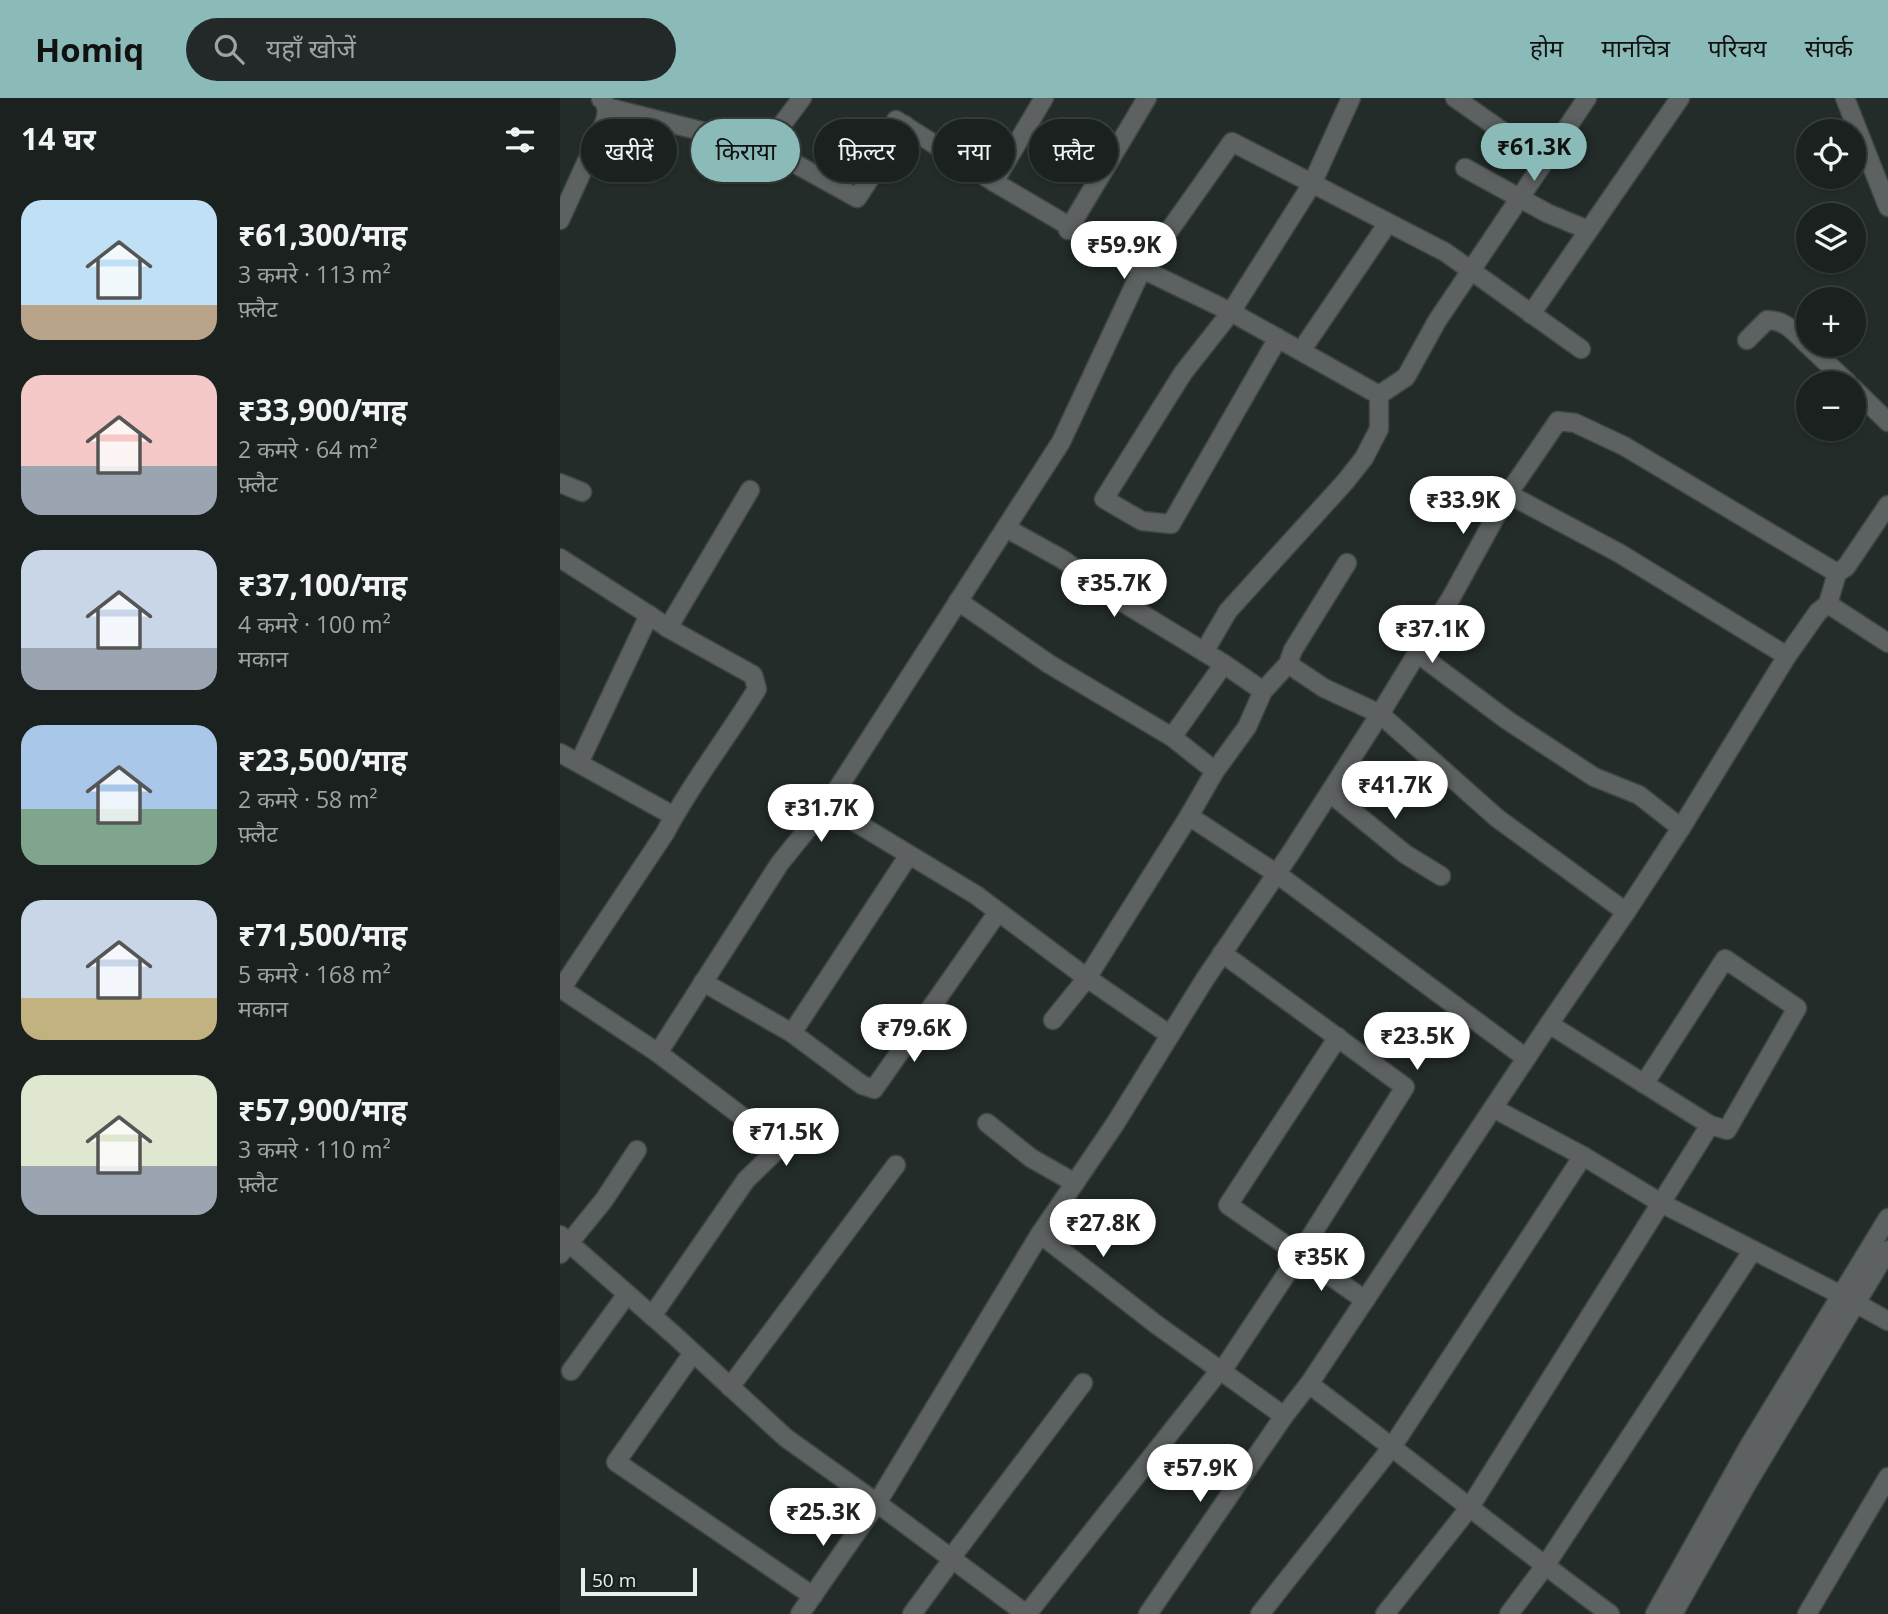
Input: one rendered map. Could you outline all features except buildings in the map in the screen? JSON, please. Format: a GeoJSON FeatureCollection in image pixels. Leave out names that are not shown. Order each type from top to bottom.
{"type":"FeatureCollection","features":[{"type":"Feature","properties":{"kind":"street"},"geometry":{"type":"LineString","coordinates":[[786,119],[802,98]]}},
{"type":"Feature","properties":{"kind":"street"},"geometry":{"type":"LineString","coordinates":[[1015,147],[1044,98]]}},
{"type":"Feature","properties":{"kind":"street"},"geometry":{"type":"LineString","coordinates":[[1069,228],[1147,98]]}},
{"type":"Feature","properties":{"kind":"street"},"geometry":{"type":"LineString","coordinates":[[1278,338],[1171,524],[1142,521],[1104,499],[1183,373],[1231,312],[1312,184],[1351,98]]}},
{"type":"Feature","properties":{"kind":"street"},"geometry":{"type":"LineString","coordinates":[[1455,98],[1545,160]]}},
{"type":"Feature","properties":{"kind":"street"},"geometry":{"type":"LineString","coordinates":[[1379,395],[1406,377],[1437,321],[1587,98]]}},
{"type":"Feature","properties":{"kind":"street"},"geometry":{"type":"LineString","coordinates":[[1531,314],[1680,98]]}},
{"type":"Feature","properties":{"kind":"street"},"geometry":{"type":"LineString","coordinates":[[1846,98],[1888,207]]}},
{"type":"Feature","properties":{"kind":"street"},"geometry":{"type":"LineString","coordinates":[[603,103],[691,127]]}},
{"type":"Feature","properties":{"kind":"street"},"geometry":{"type":"LineString","coordinates":[[560,220],[605,121],[607,114],[603,103]]}},
{"type":"Feature","properties":{"kind":"street"},"geometry":{"type":"LineString","coordinates":[[800,166],[857,198],[901,122],[933,143]]}},
{"type":"Feature","properties":{"kind":"street"},"geometry":{"type":"LineString","coordinates":[[657,1053],[780,863],[827,805],[1061,442],[1142,269],[1231,142],[1446,252],[1581,349]]}},
{"type":"Feature","properties":{"kind":"street"},"geometry":{"type":"LineString","coordinates":[[1465,168],[1547,213],[1588,230]]}},
{"type":"Feature","properties":{"kind":"street"},"geometry":{"type":"LineString","coordinates":[[994,182],[1142,269],[1231,312],[1379,395]]}},
{"type":"Feature","properties":{"kind":"street"},"geometry":{"type":"LineString","coordinates":[[1301,351],[1388,223]]}},
{"type":"Feature","properties":{"kind":"street"},"geometry":{"type":"LineString","coordinates":[[1747,340],[1767,320],[1786,324],[1796,334]]}},
{"type":"Feature","properties":{"kind":"street"},"geometry":{"type":"LineString","coordinates":[[1821,357],[1835,371]]}},
{"type":"Feature","properties":{"kind":"street"},"geometry":{"type":"LineString","coordinates":[[1204,652],[1228,611],[1364,458],[1378,429],[1379,395]]}},
{"type":"Feature","properties":{"kind":"street"},"geometry":{"type":"LineString","coordinates":[[1866,401],[1888,422]]}},
{"type":"Feature","properties":{"kind":"street"},"geometry":{"type":"LineString","coordinates":[[800,1614],[877,1503],[1040,1234],[1115,1124],[1222,953],[1277,874],[1380,714],[1452,596],[1508,494],[1558,421],[1574,423],[1624,446],[1837,573]]}},
{"type":"Feature","properties":{"kind":"street"},"geometry":{"type":"LineString","coordinates":[[560,483],[582,492]]}},
{"type":"Feature","properties":{"kind":"street"},"geometry":{"type":"LineString","coordinates":[[668,628],[750,490]]}},
{"type":"Feature","properties":{"kind":"street"},"geometry":{"type":"LineString","coordinates":[[1508,494],[1619,553],[1787,656]]}},
{"type":"Feature","properties":{"kind":"street"},"geometry":{"type":"LineString","coordinates":[[1148,1614],[1284,1416],[1309,1384],[1626,912],[1787,656],[1818,612],[1828,604],[1837,573],[1846,567],[1888,505]]}},
{"type":"Feature","properties":{"kind":"street"},"geometry":{"type":"LineString","coordinates":[[1006,527],[1062,559],[1119,600],[1264,691]]}},
{"type":"Feature","properties":{"kind":"street"},"geometry":{"type":"LineString","coordinates":[[560,558],[668,628],[753,675],[757,689],[561,988],[657,1053],[781,1146],[746,1181],[652,1316]]}},
{"type":"Feature","properties":{"kind":"street"},"geometry":{"type":"LineString","coordinates":[[1052,1020],[1087,978],[1215,771],[1247,727],[1264,691],[1288,664],[1293,650],[1348,563]]}},
{"type":"Feature","properties":{"kind":"street"},"geometry":{"type":"LineString","coordinates":[[958,601],[1049,664],[1172,737],[1215,771]]}},
{"type":"Feature","properties":{"kind":"street"},"geometry":{"type":"LineString","coordinates":[[1828,604],[1888,643]]}},
{"type":"Feature","properties":{"kind":"street"},"geometry":{"type":"LineString","coordinates":[[579,763],[649,615]]}},
{"type":"Feature","properties":{"kind":"street"},"geometry":{"type":"LineString","coordinates":[[1417,653],[1507,720],[1594,777],[1639,795],[1681,828]]}},
{"type":"Feature","properties":{"kind":"street"},"geometry":{"type":"LineString","coordinates":[[1172,737],[1224,664]]}},
{"type":"Feature","properties":{"kind":"street"},"geometry":{"type":"LineString","coordinates":[[1288,664],[1324,688],[1380,714],[1497,818],[1626,912]]}},
{"type":"Feature","properties":{"kind":"street"},"geometry":{"type":"LineString","coordinates":[[560,753],[674,816]]}},
{"type":"Feature","properties":{"kind":"street"},"geometry":{"type":"LineString","coordinates":[[1329,793],[1405,854],[1441,876]]}},
{"type":"Feature","properties":{"kind":"street"},"geometry":{"type":"LineString","coordinates":[[827,805],[976,895],[1087,978],[1170,1035]]}},
{"type":"Feature","properties":{"kind":"street"},"geometry":{"type":"LineString","coordinates":[[1189,816],[1277,874],[1526,1058]]}},
{"type":"Feature","properties":{"kind":"street"},"geometry":{"type":"LineString","coordinates":[[792,1033],[909,855]]}},
{"type":"Feature","properties":{"kind":"street"},"geometry":{"type":"LineString","coordinates":[[703,982],[792,1033],[862,1085],[874,1089],[998,912]]}},
{"type":"Feature","properties":{"kind":"street"},"geometry":{"type":"LineString","coordinates":[[637,1150],[604,1200],[563,1244],[627,1294],[786,1438],[1026,1614],[1220,1370],[1222,1371],[1405,1087],[1222,953]]}},
{"type":"Feature","properties":{"kind":"street"},"geometry":{"type":"LineString","coordinates":[[1549,1024],[1644,1084],[1710,1125],[1727,1130],[1797,1008],[1725,959],[1644,1084]]}},
{"type":"Feature","properties":{"kind":"street"},"geometry":{"type":"LineString","coordinates":[[1338,1037],[1228,1205],[1365,1300]]}},
{"type":"Feature","properties":{"kind":"street"},"geometry":{"type":"LineString","coordinates":[[1493,1108],[1583,1156],[1661,1203],[1888,1321]]}},
{"type":"Feature","properties":{"kind":"street"},"geometry":{"type":"LineString","coordinates":[[987,1123],[1031,1158],[1075,1183]]}},
{"type":"Feature","properties":{"kind":"street"},"geometry":{"type":"LineString","coordinates":[[1385,1614],[1470,1507],[1710,1125]]}},
{"type":"Feature","properties":{"kind":"street"},"geometry":{"type":"LineString","coordinates":[[1260,1614],[1392,1447],[1583,1156]]}},
{"type":"Feature","properties":{"kind":"street"},"geometry":{"type":"LineString","coordinates":[[730,1387],[896,1165]]}},
{"type":"Feature","properties":{"kind":"street"},"geometry":{"type":"LineString","coordinates":[[1673,1614],[1849,1299],[1888,1219]]}},
{"type":"Feature","properties":{"kind":"street"},"geometry":{"type":"LineString","coordinates":[[1040,1234],[1157,1325],[1284,1416]]}},
{"type":"Feature","properties":{"kind":"street"},"geometry":{"type":"LineString","coordinates":[[1508,1614],[1545,1566],[1753,1250]]}},
{"type":"Feature","properties":{"kind":"street"},"geometry":{"type":"LineString","coordinates":[[1655,1614],[1749,1446],[1849,1299],[1888,1250]]}},
{"type":"Feature","properties":{"kind":"street"},"geometry":{"type":"LineString","coordinates":[[571,1371],[627,1294]]}},
{"type":"Feature","properties":{"kind":"street"},"geometry":{"type":"LineString","coordinates":[[693,1353],[616,1462],[813,1595]]}},
{"type":"Feature","properties":{"kind":"street"},"geometry":{"type":"LineString","coordinates":[[912,1614],[1083,1383]]}},
{"type":"Feature","properties":{"kind":"street"},"geometry":{"type":"LineString","coordinates":[[1309,1384],[1610,1614]]}},
{"type":"Feature","properties":{"kind":"street"},"geometry":{"type":"LineString","coordinates":[[1807,1614],[1888,1477]]}}]}
